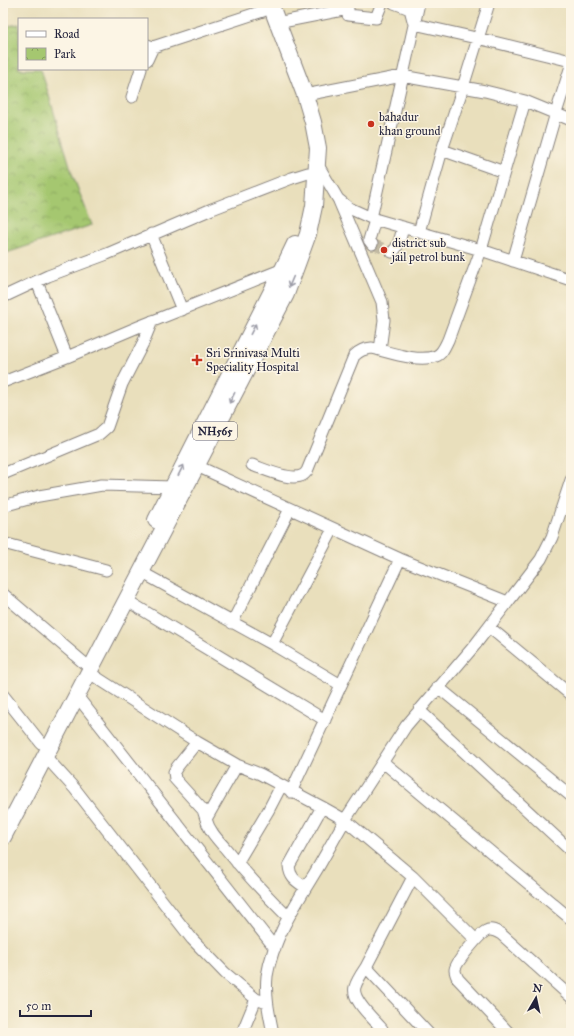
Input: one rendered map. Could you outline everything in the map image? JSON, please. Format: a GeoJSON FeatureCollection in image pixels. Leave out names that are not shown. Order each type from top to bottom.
{"type":"FeatureCollection","features":[{"type":"Feature","properties":{"kind":"highway","name":"NH565"},"geometry":{"type":"LineString","coordinates":[[3,837],[43,749],[86,667],[173,487],[292,252],[299,231],[318,148],[313,122],[305,94],[277,23],[264,6]]}},
{"type":"Feature","properties":{"kind":"highway","name":"NH565"},"geometry":{"type":"LineString","coordinates":[[3,816],[77,696],[86,667],[126,600],[286,294],[308,234],[314,206],[313,169],[307,148],[304,124],[264,6]]}},
{"type":"Feature","properties":{"kind":"street"},"geometry":{"type":"LineString","coordinates":[[277,23],[348,9],[348,15],[376,18],[382,3]]}},
{"type":"Feature","properties":{"kind":"street"},"geometry":{"type":"LineString","coordinates":[[394,3],[410,9],[414,24]]}},
{"type":"Feature","properties":{"kind":"street"},"geometry":{"type":"LineString","coordinates":[[372,244],[369,240],[373,219],[402,76],[419,3]]}},
{"type":"Feature","properties":{"kind":"street"},"geometry":{"type":"LineString","coordinates":[[419,232],[442,150],[489,3]]}},
{"type":"Feature","properties":{"kind":"street"},"geometry":{"type":"LineString","coordinates":[[150,46],[264,6]]}},
{"type":"Feature","properties":{"kind":"street"},"geometry":{"type":"LineString","coordinates":[[414,24],[479,38],[571,61]]}},
{"type":"Feature","properties":{"kind":"street"},"geometry":{"type":"LineString","coordinates":[[514,261],[556,113],[571,66]]}},
{"type":"Feature","properties":{"kind":"street"},"geometry":{"type":"LineString","coordinates":[[132,97],[141,70]]}},
{"type":"Feature","properties":{"kind":"street"},"geometry":{"type":"LineString","coordinates":[[305,94],[402,76],[485,91],[525,101],[571,120]]}},
{"type":"Feature","properties":{"kind":"street"},"geometry":{"type":"LineString","coordinates":[[252,465],[282,475],[296,477],[303,475],[307,471],[354,356],[358,352],[364,349],[372,348],[419,358],[436,356],[442,351],[448,340],[481,250],[525,101]]}},
{"type":"Feature","properties":{"kind":"street"},"geometry":{"type":"LineString","coordinates":[[442,150],[504,172]]}},
{"type":"Feature","properties":{"kind":"street"},"geometry":{"type":"LineString","coordinates":[[3,297],[151,234],[313,169],[338,199],[349,208],[373,219],[481,250],[571,280]]}},
{"type":"Feature","properties":{"kind":"street"},"geometry":{"type":"LineString","coordinates":[[338,199],[382,302],[384,320],[380,350]]}},
{"type":"Feature","properties":{"kind":"street"},"geometry":{"type":"LineString","coordinates":[[392,252],[395,251],[397,247],[403,227]]}},
{"type":"Feature","properties":{"kind":"street"},"geometry":{"type":"LineString","coordinates":[[151,234],[182,310]]}},
{"type":"Feature","properties":{"kind":"street"},"geometry":{"type":"LineString","coordinates":[[3,382],[66,358],[152,321],[283,269]]}},
{"type":"Feature","properties":{"kind":"street"},"geometry":{"type":"LineString","coordinates":[[37,282],[66,358]]}},
{"type":"Feature","properties":{"kind":"street"},"geometry":{"type":"LineString","coordinates":[[3,474],[99,434],[107,428],[122,384],[143,343],[152,321]]}},
{"type":"Feature","properties":{"kind":"street"},"geometry":{"type":"LineString","coordinates":[[197,466],[400,559],[508,602]]}},
{"type":"Feature","properties":{"kind":"street"},"geometry":{"type":"LineString","coordinates":[[242,1033],[261,1001],[275,948],[288,917],[345,820],[418,710],[475,645],[541,559],[552,537],[571,480]]}},
{"type":"Feature","properties":{"kind":"street"},"geometry":{"type":"LineString","coordinates":[[3,506],[39,496],[102,485],[173,487]]}},
{"type":"Feature","properties":{"kind":"street"},"geometry":{"type":"LineString","coordinates":[[232,622],[290,509]]}},
{"type":"Feature","properties":{"kind":"street"},"geometry":{"type":"LineString","coordinates":[[272,644],[333,529]]}},
{"type":"Feature","properties":{"kind":"street"},"geometry":{"type":"LineString","coordinates":[[3,543],[106,570]]}},
{"type":"Feature","properties":{"kind":"street"},"geometry":{"type":"LineString","coordinates":[[237,863],[268,811],[286,789],[324,720],[400,559]]}},
{"type":"Feature","properties":{"kind":"street"},"geometry":{"type":"LineString","coordinates":[[141,572],[272,644],[341,685]]}},
{"type":"Feature","properties":{"kind":"street"},"geometry":{"type":"LineString","coordinates":[[3,594],[86,667],[197,742],[237,765],[260,774],[345,820],[413,877],[476,940]]}},
{"type":"Feature","properties":{"kind":"street"},"geometry":{"type":"LineString","coordinates":[[126,600],[324,720]]}},
{"type":"Feature","properties":{"kind":"street"},"geometry":{"type":"LineString","coordinates":[[489,627],[571,695]]}},
{"type":"Feature","properties":{"kind":"street"},"geometry":{"type":"LineString","coordinates":[[438,688],[571,796]]}},
{"type":"Feature","properties":{"kind":"street"},"geometry":{"type":"LineString","coordinates":[[3,695],[43,749],[192,939],[225,973],[261,1001],[273,1033]]}},
{"type":"Feature","properties":{"kind":"street"},"geometry":{"type":"LineString","coordinates":[[77,696],[275,948]]}},
{"type":"Feature","properties":{"kind":"street"},"geometry":{"type":"LineString","coordinates":[[418,710],[571,851]]}},
{"type":"Feature","properties":{"kind":"street"},"geometry":{"type":"LineString","coordinates":[[197,742],[174,772],[175,779],[203,810],[209,828],[237,863],[257,886],[288,917]]}},
{"type":"Feature","properties":{"kind":"street"},"geometry":{"type":"LineString","coordinates":[[383,762],[571,919]]}},
{"type":"Feature","properties":{"kind":"street"},"geometry":{"type":"LineString","coordinates":[[206,818],[237,765]]}},
{"type":"Feature","properties":{"kind":"street"},"geometry":{"type":"LineString","coordinates":[[306,887],[294,880],[290,875],[289,866],[322,807]]}},
{"type":"Feature","properties":{"kind":"street"},"geometry":{"type":"LineString","coordinates":[[382,1033],[382,1029],[357,1000],[354,993],[355,987],[413,877]]}},
{"type":"Feature","properties":{"kind":"street"},"geometry":{"type":"LineString","coordinates":[[508,1033],[458,979],[455,970],[456,964],[476,940],[486,931],[496,931],[571,997]]}},
{"type":"Feature","properties":{"kind":"street"},"geometry":{"type":"LineString","coordinates":[[366,967],[428,1033]]}},
{"type":"Feature","properties":{"kind":"green space"},"geometry":{"type":"Polygon","coordinates":[[[18,24],[18,70],[41,70],[73,176],[92,225],[3,254],[3,27],[18,24]]]}},
{"type":"Feature","properties":{"kind":"tunnel"},"geometry":{"type":"LineString","coordinates":[[372,244],[392,252]]}},
{"type":"Feature","properties":{"kind":"place","name":"bahadur khan ground"},"geometry":{"type":"Point","coordinates":[371,124]}},
{"type":"Feature","properties":{"kind":"place","name":"district sub jail petrol bunk"},"geometry":{"type":"Point","coordinates":[384,250]}},
{"type":"Feature","properties":{"kind":"place","name":"Sri Srinivasa Multi Speciality Hospital"},"geometry":{"type":"Point","coordinates":[197,360]}}]}
